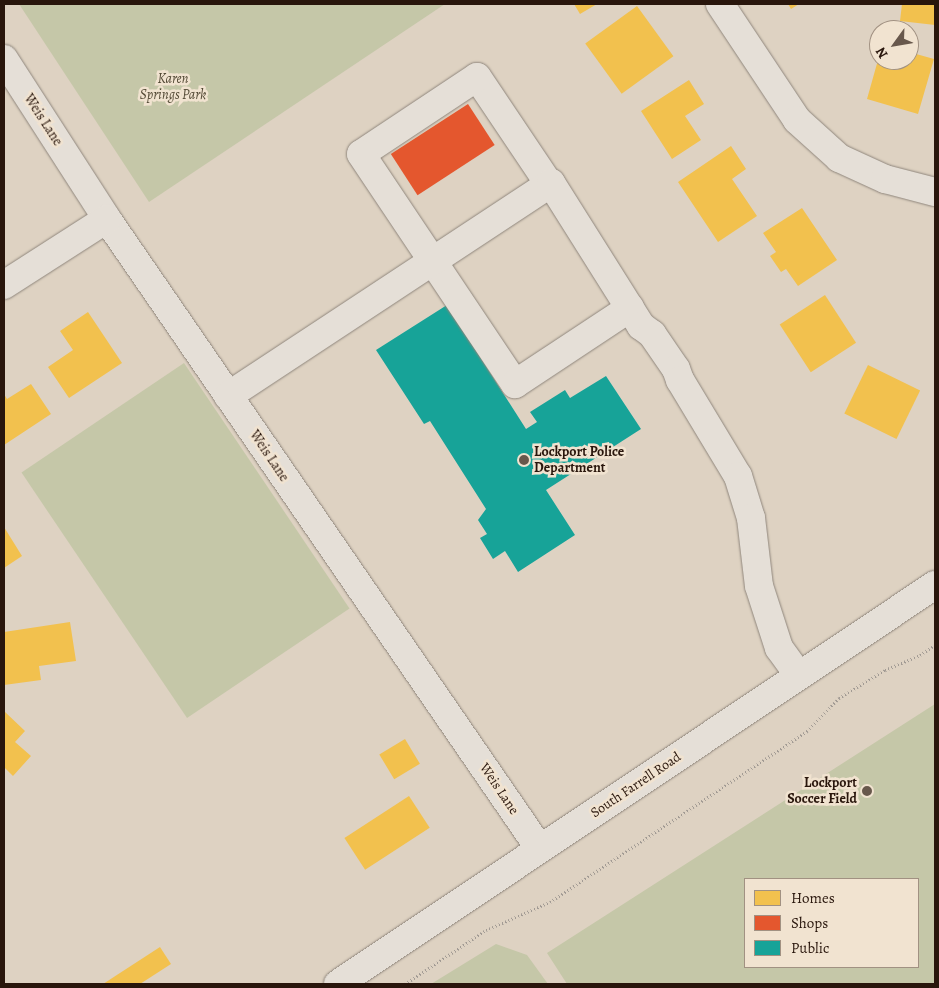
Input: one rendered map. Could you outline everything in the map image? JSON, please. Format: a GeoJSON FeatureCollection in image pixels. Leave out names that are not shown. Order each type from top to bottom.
{"type":"FeatureCollection","features":[{"type":"Feature","properties":{"kind":"street"},"geometry":{"type":"LineString","coordinates":[[720,4],[797,120],[839,158],[885,179],[935,192]]}},
{"type":"Feature","properties":{"kind":"street","name":"Weis Lane"},"geometry":{"type":"LineString","coordinates":[[4,59],[107,219],[540,849]]}},
{"type":"Feature","properties":{"kind":"street"},"geometry":{"type":"LineString","coordinates":[[635,317],[515,384],[361,154],[477,78],[549,184],[550,182],[635,317],[652,334],[676,369],[680,380],[738,476],[752,518],[759,586],[779,648],[799,676]]}},
{"type":"Feature","properties":{"kind":"street"},"geometry":{"type":"LineString","coordinates":[[228,396],[549,184]]}},
{"type":"Feature","properties":{"kind":"street"},"geometry":{"type":"LineString","coordinates":[[4,285],[107,219]]}},
{"type":"Feature","properties":{"kind":"street","name":"South Farrell Road"},"geometry":{"type":"LineString","coordinates":[[338,984],[935,585]]}},
{"type":"Feature","properties":{"kind":"path"},"geometry":{"type":"LineString","coordinates":[[405,984],[486,930],[550,902],[808,731],[839,698],[885,670],[920,655],[935,645]]}},
{"type":"Feature","properties":{"kind":"green space","name":"Karen Springs Park"},"geometry":{"type":"Polygon","coordinates":[[[19,4],[445,4],[149,202],[19,4]]]}},
{"type":"Feature","properties":{"kind":"green space"},"geometry":{"type":"Polygon","coordinates":[[[184,363],[350,608],[187,718],[22,473],[184,363]]]}},
{"type":"Feature","properties":{"kind":"green space","name":"Lockport Soccer Field"},"geometry":{"type":"Polygon","coordinates":[[[935,704],[935,984],[567,984],[547,953],[935,704]]]}},
{"type":"Feature","properties":{"kind":"green space"},"geometry":{"type":"Polygon","coordinates":[[[496,944],[527,955],[548,984],[431,984],[496,944]]]}},
{"type":"Feature","properties":{"kind":"building: Homes"},"geometry":{"type":"Polygon","coordinates":[[[574,4],[597,4],[580,14],[574,4]]]}},
{"type":"Feature","properties":{"kind":"building: Homes"},"geometry":{"type":"Polygon","coordinates":[[[788,4],[799,4],[791,9],[788,4]]]}},
{"type":"Feature","properties":{"kind":"building: Homes"},"geometry":{"type":"Polygon","coordinates":[[[902,4],[935,4],[935,25],[919,23],[919,20],[900,20],[902,4]]]}},
{"type":"Feature","properties":{"kind":"building: Homes"},"geometry":{"type":"Polygon","coordinates":[[[637,6],[673,56],[622,94],[585,44],[637,6]]]}},
{"type":"Feature","properties":{"kind":"building: Homes"},"geometry":{"type":"Polygon","coordinates":[[[919,55],[934,59],[918,114],[867,99],[875,70],[919,70],[919,55]]]}},
{"type":"Feature","properties":{"kind":"building: Homes"},"geometry":{"type":"Polygon","coordinates":[[[689,80],[704,104],[685,116],[701,140],[672,159],[641,111],[689,80]]]}},
{"type":"Feature","properties":{"kind":"building: Homes"},"geometry":{"type":"Polygon","coordinates":[[[731,146],[746,169],[732,179],[757,216],[718,242],[678,182],[731,146]]]}},
{"type":"Feature","properties":{"kind":"building: Homes"},"geometry":{"type":"Polygon","coordinates":[[[802,208],[837,260],[798,286],[786,269],[781,272],[770,256],[776,252],[763,233],[802,208]]]}},
{"type":"Feature","properties":{"kind":"building: Homes"},"geometry":{"type":"Polygon","coordinates":[[[825,295],[856,343],[811,372],[780,324],[825,295]]]}},
{"type":"Feature","properties":{"kind":"building: Homes"},"geometry":{"type":"Polygon","coordinates":[[[88,312],[122,363],[69,398],[48,367],[73,350],[60,331],[88,312]]]}},
{"type":"Feature","properties":{"kind":"building: Homes"},"geometry":{"type":"Polygon","coordinates":[[[868,365],[920,390],[896,439],[844,414],[868,365]]]}},
{"type":"Feature","properties":{"kind":"building: Homes"},"geometry":{"type":"Polygon","coordinates":[[[31,384],[51,414],[4,445],[4,394],[7,399],[31,384]]]}},
{"type":"Feature","properties":{"kind":"building: Homes"},"geometry":{"type":"Polygon","coordinates":[[[4,527],[22,556],[4,568],[4,527]]]}},
{"type":"Feature","properties":{"kind":"building: Homes"},"geometry":{"type":"Polygon","coordinates":[[[70,622],[76,661],[39,666],[41,680],[4,685],[4,632],[70,622]]]}},
{"type":"Feature","properties":{"kind":"building: Homes"},"geometry":{"type":"Polygon","coordinates":[[[4,711],[25,731],[15,742],[31,756],[13,776],[4,767],[4,711]]]}},
{"type":"Feature","properties":{"kind":"building: Homes"},"geometry":{"type":"Polygon","coordinates":[[[405,739],[420,764],[394,779],[379,754],[405,739]]]}},
{"type":"Feature","properties":{"kind":"building: Homes"},"geometry":{"type":"Polygon","coordinates":[[[409,796],[430,828],[365,870],[344,838],[409,796]]]}},
{"type":"Feature","properties":{"kind":"building: Homes"},"geometry":{"type":"Polygon","coordinates":[[[160,947],[171,964],[140,984],[103,984],[160,947]]]}},
{"type":"Feature","properties":{"kind":"building: Shops"},"geometry":{"type":"Polygon","coordinates":[[[468,104],[495,145],[418,195],[391,154],[468,104]]]}},
{"type":"Feature","properties":{"kind":"building: Public","name":"Lockport Police Department"},"geometry":{"type":"Polygon","coordinates":[[[447,305],[526,429],[537,422],[530,412],[565,390],[570,398],[606,376],[641,429],[546,490],[575,535],[518,572],[505,551],[493,559],[480,538],[487,534],[478,520],[486,509],[430,421],[424,424],[376,350],[447,305]]]}},
{"type":"Feature","properties":{"kind":"place","name":"Lockport Police Department"},"geometry":{"type":"Point","coordinates":[524,460]}},
{"type":"Feature","properties":{"kind":"place","name":"Lockport Soccer Field"},"geometry":{"type":"Point","coordinates":[867,791]}}]}
